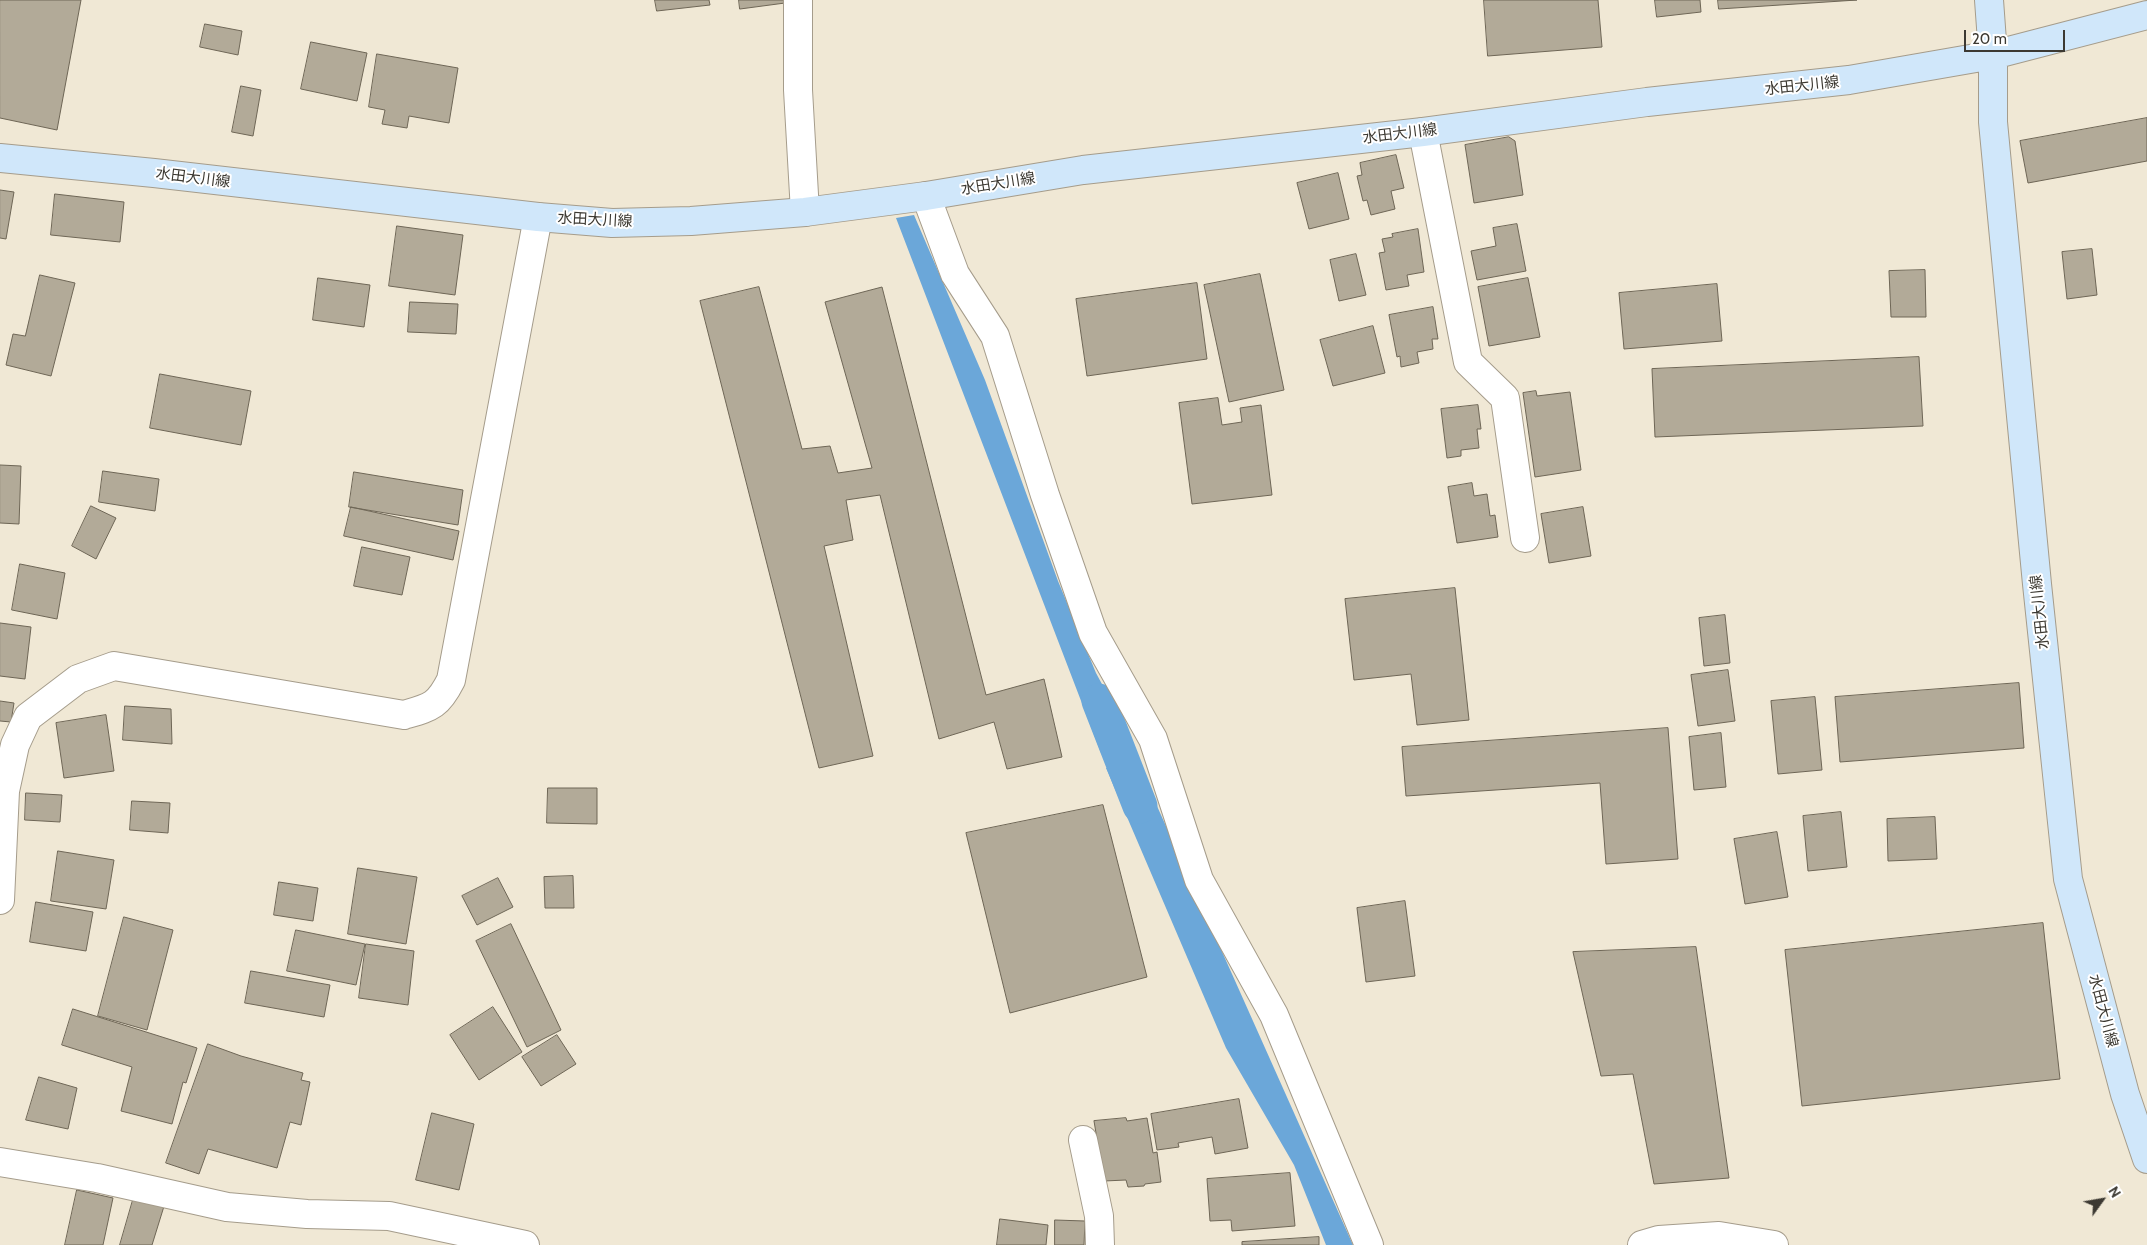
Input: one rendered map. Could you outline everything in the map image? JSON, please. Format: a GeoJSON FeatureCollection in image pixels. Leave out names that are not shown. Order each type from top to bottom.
{"type":"FeatureCollection","features":[{"type":"Feature","properties":{"kind":"main road","name":"水田大川線"},"geometry":{"type":"LineString","coordinates":[[1989,0],[1993,55],[1994,141],[2068,879],[2125,1094],[2147,1158]]}},
{"type":"Feature","properties":{"kind":"main road"},"geometry":{"type":"LineString","coordinates":[[1993,55],[2147,15]]}},
{"type":"Feature","properties":{"kind":"main road","name":"水田大川線"},"geometry":{"type":"LineString","coordinates":[[0,158],[154,173],[538,217],[612,223],[692,221],[804,212],[926,196],[1083,170],[1423,132],[1648,102],[1849,80],[1993,55]]}},
{"type":"Feature","properties":{"kind":"street"},"geometry":{"type":"LineString","coordinates":[[798,0],[798,90],[804,212]]}},
{"type":"Feature","properties":{"kind":"street"},"geometry":{"type":"LineString","coordinates":[[1423,132],[1468,362],[1504,398],[1525,538]]}},
{"type":"Feature","properties":{"kind":"street"},"geometry":{"type":"LineString","coordinates":[[926,196],[955,274],[995,336],[1045,495],[1093,633],[1153,739],[1199,880],[1274,1015],[1369,1245]]}},
{"type":"Feature","properties":{"kind":"street"},"geometry":{"type":"LineString","coordinates":[[0,900],[3,791],[15,745],[28,717],[78,679],[114,666],[404,715],[432,707],[444,694],[451,680],[538,217]]}},
{"type":"Feature","properties":{"kind":"street"},"geometry":{"type":"LineString","coordinates":[[1083,1140],[1099,1216],[1100,1245]]}},
{"type":"Feature","properties":{"kind":"street"},"geometry":{"type":"LineString","coordinates":[[0,1162],[97,1178],[227,1207],[307,1214],[389,1216],[526,1245]]}},
{"type":"Feature","properties":{"kind":"street"},"geometry":{"type":"LineString","coordinates":[[1642,1245],[1659,1240],[1719,1236],[1774,1245]]}},
{"type":"Feature","properties":{"kind":"water"},"geometry":{"type":"Polygon","coordinates":[[[914,215],[985,380],[1058,581],[1096,673],[1131,738],[1101,753],[896,218],[914,215]]]}},
{"type":"Feature","properties":{"kind":"water"},"geometry":{"type":"Polygon","coordinates":[[[1136,759],[1353,1245],[1326,1245],[1294,1165],[1226,1048],[1106,768],[1136,759]]]}},
{"type":"Feature","properties":{"kind":"building"},"geometry":{"type":"Polygon","coordinates":[[[0,0],[81,0],[57,130],[0,118],[0,0]]]}},
{"type":"Feature","properties":{"kind":"building"},"geometry":{"type":"Polygon","coordinates":[[[655,0],[709,0],[710,5],[657,11],[655,0]]]}},
{"type":"Feature","properties":{"kind":"building"},"geometry":{"type":"Polygon","coordinates":[[[739,0],[784,0],[785,3],[740,9],[739,0]]]}},
{"type":"Feature","properties":{"kind":"building"},"geometry":{"type":"Polygon","coordinates":[[[1484,0],[1598,0],[1602,47],[1488,56],[1484,0]]]}},
{"type":"Feature","properties":{"kind":"building"},"geometry":{"type":"Polygon","coordinates":[[[1655,0],[1700,0],[1701,12],[1657,17],[1655,0]]]}},
{"type":"Feature","properties":{"kind":"building"},"geometry":{"type":"Polygon","coordinates":[[[1718,0],[1857,0],[1719,9],[1718,0]]]}},
{"type":"Feature","properties":{"kind":"building"},"geometry":{"type":"Polygon","coordinates":[[[205,24],[242,31],[238,55],[200,47],[205,24]]]}},
{"type":"Feature","properties":{"kind":"building"},"geometry":{"type":"Polygon","coordinates":[[[311,42],[367,53],[357,101],[301,89],[311,42]]]}},
{"type":"Feature","properties":{"kind":"building"},"geometry":{"type":"Polygon","coordinates":[[[377,54],[458,68],[449,123],[409,116],[407,128],[382,124],[385,110],[369,107],[377,54]]]}},
{"type":"Feature","properties":{"kind":"building"},"geometry":{"type":"Polygon","coordinates":[[[241,86],[261,90],[253,136],[232,132],[241,86]]]}},
{"type":"Feature","properties":{"kind":"building"},"geometry":{"type":"Polygon","coordinates":[[[2147,118],[2147,161],[2028,183],[2020,141],[2147,118]]]}},
{"type":"Feature","properties":{"kind":"building"},"geometry":{"type":"Polygon","coordinates":[[[1509,137],[1515,141],[1523,195],[1474,203],[1465,145],[1509,137]]]}},
{"type":"Feature","properties":{"kind":"building"},"geometry":{"type":"Polygon","coordinates":[[[1396,155],[1404,188],[1391,191],[1395,209],[1371,215],[1367,200],[1363,201],[1357,176],[1362,175],[1360,163],[1396,155]]]}},
{"type":"Feature","properties":{"kind":"building"},"geometry":{"type":"Polygon","coordinates":[[[1338,173],[1349,219],[1309,229],[1297,183],[1338,173]]]}},
{"type":"Feature","properties":{"kind":"building"},"geometry":{"type":"Polygon","coordinates":[[[0,190],[14,192],[6,239],[0,238],[0,190]]]}},
{"type":"Feature","properties":{"kind":"building"},"geometry":{"type":"Polygon","coordinates":[[[55,194],[124,202],[120,242],[51,235],[55,194]]]}},
{"type":"Feature","properties":{"kind":"building"},"geometry":{"type":"Polygon","coordinates":[[[1517,224],[1526,271],[1477,280],[1471,251],[1496,246],[1493,228],[1517,224]]]}},
{"type":"Feature","properties":{"kind":"building"},"geometry":{"type":"Polygon","coordinates":[[[397,226],[463,235],[455,295],[389,286],[397,226]]]}},
{"type":"Feature","properties":{"kind":"building"},"geometry":{"type":"Polygon","coordinates":[[[1418,229],[1424,272],[1407,275],[1409,286],[1386,290],[1379,253],[1385,252],[1382,239],[1393,237],[1392,234],[1418,229]]]}},
{"type":"Feature","properties":{"kind":"building"},"geometry":{"type":"Polygon","coordinates":[[[2092,249],[2097,295],[2067,299],[2062,252],[2092,249]]]}},
{"type":"Feature","properties":{"kind":"building"},"geometry":{"type":"Polygon","coordinates":[[[1356,254],[1366,295],[1339,301],[1330,260],[1356,254]]]}},
{"type":"Feature","properties":{"kind":"building"},"geometry":{"type":"Polygon","coordinates":[[[1925,270],[1926,317],[1891,317],[1889,271],[1925,270]]]}},
{"type":"Feature","properties":{"kind":"building"},"geometry":{"type":"Polygon","coordinates":[[[1260,274],[1284,390],[1229,402],[1204,285],[1260,274]]]}},
{"type":"Feature","properties":{"kind":"building"},"geometry":{"type":"Polygon","coordinates":[[[40,275],[75,283],[51,376],[6,365],[13,334],[25,336],[40,275]]]}},
{"type":"Feature","properties":{"kind":"building"},"geometry":{"type":"Polygon","coordinates":[[[318,278],[370,285],[364,327],[313,320],[318,278]]]}},
{"type":"Feature","properties":{"kind":"building"},"geometry":{"type":"Polygon","coordinates":[[[1528,278],[1540,337],[1489,346],[1478,287],[1528,278]]]}},
{"type":"Feature","properties":{"kind":"building"},"geometry":{"type":"Polygon","coordinates":[[[1197,283],[1207,359],[1087,376],[1076,299],[1197,283]]]}},
{"type":"Feature","properties":{"kind":"building"},"geometry":{"type":"Polygon","coordinates":[[[1717,284],[1722,341],[1624,349],[1619,293],[1717,284]]]}},
{"type":"Feature","properties":{"kind":"building"},"geometry":{"type":"Polygon","coordinates":[[[759,287],[802,449],[830,446],[838,473],[872,468],[825,302],[882,287],[986,695],[1044,679],[1062,757],[1007,769],[994,722],[939,739],[880,495],[846,500],[853,540],[824,546],[873,756],[819,768],[700,301],[759,287]]]}},
{"type":"Feature","properties":{"kind":"building"},"geometry":{"type":"Polygon","coordinates":[[[410,302],[458,304],[456,334],[408,332],[410,302]]]}},
{"type":"Feature","properties":{"kind":"building"},"geometry":{"type":"Polygon","coordinates":[[[1433,307],[1438,339],[1432,339],[1433,349],[1417,352],[1419,363],[1401,367],[1400,356],[1397,357],[1389,315],[1433,307]]]}},
{"type":"Feature","properties":{"kind":"building"},"geometry":{"type":"Polygon","coordinates":[[[1373,326],[1385,373],[1333,386],[1320,340],[1373,326]]]}},
{"type":"Feature","properties":{"kind":"building"},"geometry":{"type":"Polygon","coordinates":[[[1919,357],[1923,426],[1655,437],[1652,369],[1919,357]]]}},
{"type":"Feature","properties":{"kind":"building"},"geometry":{"type":"Polygon","coordinates":[[[160,374],[251,391],[241,445],[150,428],[160,374]]]}},
{"type":"Feature","properties":{"kind":"building"},"geometry":{"type":"Polygon","coordinates":[[[1536,391],[1537,396],[1570,392],[1581,470],[1535,477],[1523,393],[1536,391]]]}},
{"type":"Feature","properties":{"kind":"building"},"geometry":{"type":"Polygon","coordinates":[[[1218,398],[1222,425],[1242,422],[1240,408],[1261,405],[1272,495],[1192,504],[1179,403],[1218,398]]]}},
{"type":"Feature","properties":{"kind":"building"},"geometry":{"type":"Polygon","coordinates":[[[1478,405],[1481,429],[1477,429],[1479,448],[1461,450],[1461,456],[1447,458],[1441,409],[1478,405]]]}},
{"type":"Feature","properties":{"kind":"building"},"geometry":{"type":"Polygon","coordinates":[[[0,465],[21,466],[19,524],[0,523],[0,465]]]}},
{"type":"Feature","properties":{"kind":"building"},"geometry":{"type":"Polygon","coordinates":[[[103,471],[159,479],[155,511],[99,502],[103,471]]]}},
{"type":"Feature","properties":{"kind":"building"},"geometry":{"type":"Polygon","coordinates":[[[354,472],[463,490],[458,525],[349,507],[354,472]]]}},
{"type":"Feature","properties":{"kind":"building"},"geometry":{"type":"Polygon","coordinates":[[[1472,483],[1474,496],[1487,494],[1490,516],[1495,515],[1498,537],[1457,543],[1448,487],[1472,483]]]}},
{"type":"Feature","properties":{"kind":"building"},"geometry":{"type":"Polygon","coordinates":[[[91,506],[116,518],[96,559],[72,546],[91,506]]]}},
{"type":"Feature","properties":{"kind":"building"},"geometry":{"type":"Polygon","coordinates":[[[351,507],[459,531],[453,560],[344,536],[351,507]]]}},
{"type":"Feature","properties":{"kind":"building"},"geometry":{"type":"Polygon","coordinates":[[[1583,507],[1591,556],[1549,563],[1541,514],[1583,507]]]}},
{"type":"Feature","properties":{"kind":"building"},"geometry":{"type":"Polygon","coordinates":[[[362,547],[410,557],[402,595],[354,586],[362,547]]]}},
{"type":"Feature","properties":{"kind":"building"},"geometry":{"type":"Polygon","coordinates":[[[20,564],[65,573],[57,619],[12,610],[20,564]]]}},
{"type":"Feature","properties":{"kind":"building"},"geometry":{"type":"Polygon","coordinates":[[[1455,588],[1469,720],[1417,725],[1411,674],[1354,680],[1345,599],[1455,588]]]}},
{"type":"Feature","properties":{"kind":"building"},"geometry":{"type":"Polygon","coordinates":[[[1725,615],[1730,663],[1704,666],[1699,618],[1725,615]]]}},
{"type":"Feature","properties":{"kind":"building"},"geometry":{"type":"Polygon","coordinates":[[[0,623],[31,627],[25,679],[0,676],[0,623]]]}},
{"type":"Feature","properties":{"kind":"building"},"geometry":{"type":"Polygon","coordinates":[[[1728,670],[1735,721],[1698,726],[1691,675],[1728,670]]]}},
{"type":"Feature","properties":{"kind":"building"},"geometry":{"type":"Polygon","coordinates":[[[2019,683],[2024,748],[1840,762],[1835,697],[2019,683]]]}},
{"type":"Feature","properties":{"kind":"building"},"geometry":{"type":"Polygon","coordinates":[[[1815,697],[1822,770],[1778,774],[1771,701],[1815,697]]]}},
{"type":"Feature","properties":{"kind":"building"},"geometry":{"type":"Polygon","coordinates":[[[0,701],[14,703],[11,722],[0,721],[0,701]]]}},
{"type":"Feature","properties":{"kind":"building"},"geometry":{"type":"Polygon","coordinates":[[[125,706],[171,709],[172,744],[123,740],[125,706]]]}},
{"type":"Feature","properties":{"kind":"building"},"geometry":{"type":"Polygon","coordinates":[[[106,715],[114,771],[64,778],[56,723],[106,715]]]}},
{"type":"Feature","properties":{"kind":"building"},"geometry":{"type":"Polygon","coordinates":[[[1668,728],[1678,859],[1606,864],[1600,783],[1406,796],[1402,747],[1668,728]]]}},
{"type":"Feature","properties":{"kind":"building"},"geometry":{"type":"Polygon","coordinates":[[[1721,733],[1726,787],[1694,790],[1689,737],[1721,733]]]}},
{"type":"Feature","properties":{"kind":"building"},"geometry":{"type":"Polygon","coordinates":[[[548,788],[597,788],[597,824],[547,823],[548,788]]]}},
{"type":"Feature","properties":{"kind":"building"},"geometry":{"type":"Polygon","coordinates":[[[26,793],[62,795],[60,822],[25,820],[26,793]]]}},
{"type":"Feature","properties":{"kind":"building"},"geometry":{"type":"Polygon","coordinates":[[[132,801],[170,803],[168,833],[130,830],[132,801]]]}},
{"type":"Feature","properties":{"kind":"building"},"geometry":{"type":"Polygon","coordinates":[[[1103,805],[1147,977],[1010,1013],[966,833],[1103,805]]]}},
{"type":"Feature","properties":{"kind":"building"},"geometry":{"type":"Polygon","coordinates":[[[1841,812],[1847,867],[1808,871],[1803,816],[1841,812]]]}},
{"type":"Feature","properties":{"kind":"building"},"geometry":{"type":"Polygon","coordinates":[[[1935,817],[1937,859],[1888,861],[1887,819],[1935,817]]]}},
{"type":"Feature","properties":{"kind":"building"},"geometry":{"type":"Polygon","coordinates":[[[1777,832],[1788,897],[1745,904],[1734,839],[1777,832]]]}},
{"type":"Feature","properties":{"kind":"building"},"geometry":{"type":"Polygon","coordinates":[[[58,851],[114,860],[106,909],[51,901],[58,851]]]}},
{"type":"Feature","properties":{"kind":"building"},"geometry":{"type":"Polygon","coordinates":[[[358,868],[417,877],[406,944],[348,934],[358,868]]]}},
{"type":"Feature","properties":{"kind":"building"},"geometry":{"type":"Polygon","coordinates":[[[573,876],[574,908],[545,908],[544,877],[573,876]]]}},
{"type":"Feature","properties":{"kind":"building"},"geometry":{"type":"Polygon","coordinates":[[[498,878],[513,907],[477,925],[462,896],[498,878]]]}},
{"type":"Feature","properties":{"kind":"building"},"geometry":{"type":"Polygon","coordinates":[[[279,882],[318,888],[313,921],[274,915],[279,882]]]}},
{"type":"Feature","properties":{"kind":"building"},"geometry":{"type":"Polygon","coordinates":[[[1405,901],[1415,976],[1366,982],[1357,908],[1405,901]]]}},
{"type":"Feature","properties":{"kind":"building"},"geometry":{"type":"Polygon","coordinates":[[[36,902],[93,912],[86,951],[30,942],[36,902]]]}},
{"type":"Feature","properties":{"kind":"building"},"geometry":{"type":"Polygon","coordinates":[[[124,917],[173,930],[147,1030],[98,1016],[124,917]]]}},
{"type":"Feature","properties":{"kind":"building"},"geometry":{"type":"Polygon","coordinates":[[[2043,923],[2060,1079],[1802,1106],[1785,950],[2043,923]]]}},
{"type":"Feature","properties":{"kind":"building"},"geometry":{"type":"Polygon","coordinates":[[[511,924],[561,1030],[527,1047],[476,941],[511,924]]]}},
{"type":"Feature","properties":{"kind":"building"},"geometry":{"type":"Polygon","coordinates":[[[296,930],[365,944],[356,985],[287,971],[296,930]]]}},
{"type":"Feature","properties":{"kind":"building"},"geometry":{"type":"Polygon","coordinates":[[[366,944],[414,951],[408,1005],[359,998],[366,944]]]}},
{"type":"Feature","properties":{"kind":"building"},"geometry":{"type":"Polygon","coordinates":[[[1696,947],[1729,1178],[1654,1184],[1633,1074],[1601,1076],[1573,952],[1696,947]]]}},
{"type":"Feature","properties":{"kind":"building"},"geometry":{"type":"Polygon","coordinates":[[[251,971],[330,985],[324,1017],[245,1003],[251,971]]]}},
{"type":"Feature","properties":{"kind":"building"},"geometry":{"type":"Polygon","coordinates":[[[493,1007],[522,1052],[479,1080],[450,1035],[493,1007]]]}},
{"type":"Feature","properties":{"kind":"building"},"geometry":{"type":"Polygon","coordinates":[[[73,1009],[197,1048],[186,1083],[183,1082],[172,1124],[121,1111],[132,1067],[62,1045],[73,1009]]]}},
{"type":"Feature","properties":{"kind":"building"},"geometry":{"type":"Polygon","coordinates":[[[557,1035],[576,1064],[541,1086],[522,1057],[557,1035]]]}},
{"type":"Feature","properties":{"kind":"building"},"geometry":{"type":"Polygon","coordinates":[[[208,1044],[241,1056],[303,1073],[301,1080],[310,1082],[301,1125],[290,1122],[277,1168],[208,1149],[199,1174],[166,1163],[208,1044]]]}},
{"type":"Feature","properties":{"kind":"building"},"geometry":{"type":"Polygon","coordinates":[[[39,1077],[77,1088],[68,1129],[26,1120],[39,1077]]]}},
{"type":"Feature","properties":{"kind":"building"},"geometry":{"type":"Polygon","coordinates":[[[1239,1099],[1248,1148],[1215,1154],[1212,1137],[1178,1143],[1179,1147],[1157,1150],[1151,1114],[1239,1099]]]}},
{"type":"Feature","properties":{"kind":"building"},"geometry":{"type":"Polygon","coordinates":[[[432,1113],[474,1124],[459,1190],[416,1180],[432,1113]]]}},
{"type":"Feature","properties":{"kind":"building"},"geometry":{"type":"Polygon","coordinates":[[[1126,1118],[1127,1121],[1147,1118],[1153,1153],[1157,1152],[1161,1182],[1128,1187],[1126,1180],[1104,1181],[1094,1121],[1126,1118]]]}},
{"type":"Feature","properties":{"kind":"building"},"geometry":{"type":"Polygon","coordinates":[[[1290,1173],[1295,1226],[1232,1231],[1231,1220],[1210,1221],[1207,1179],[1290,1173]]]}},
{"type":"Feature","properties":{"kind":"building"},"geometry":{"type":"Polygon","coordinates":[[[77,1190],[113,1198],[103,1245],[65,1245],[77,1190]]]}},
{"type":"Feature","properties":{"kind":"building"},"geometry":{"type":"Polygon","coordinates":[[[135,1193],[165,1203],[152,1245],[120,1245],[135,1193]]]}},
{"type":"Feature","properties":{"kind":"building"},"geometry":{"type":"Polygon","coordinates":[[[1000,1219],[1048,1225],[1046,1245],[997,1245],[1000,1219]]]}},
{"type":"Feature","properties":{"kind":"building"},"geometry":{"type":"Polygon","coordinates":[[[1055,1220],[1085,1221],[1084,1245],[1055,1245],[1055,1220]]]}},
{"type":"Feature","properties":{"kind":"building"},"geometry":{"type":"Polygon","coordinates":[[[1319,1237],[1319,1245],[1242,1245],[1242,1242],[1319,1237]]]}},
{"type":"Feature","properties":{"kind":"waterway"},"geometry":{"type":"LineString","coordinates":[[1099,701],[1140,806]]}}]}
